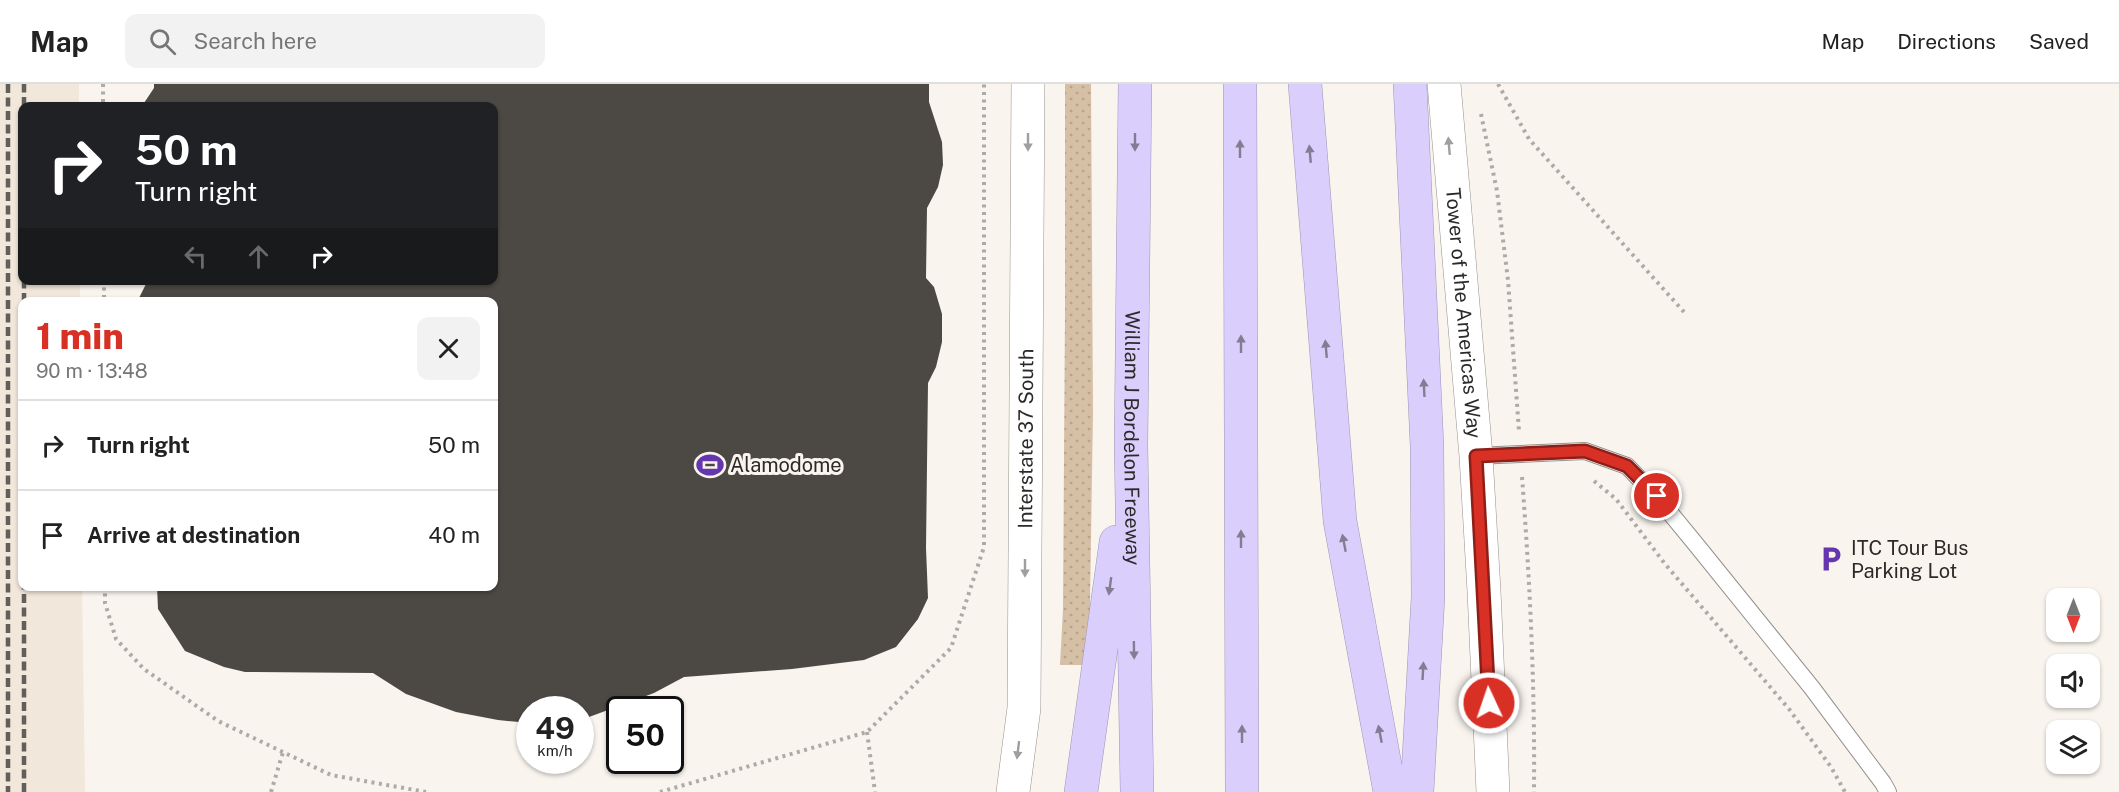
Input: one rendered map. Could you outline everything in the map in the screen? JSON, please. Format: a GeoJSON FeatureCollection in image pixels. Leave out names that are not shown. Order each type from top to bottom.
{"type":"FeatureCollection","features":[{"type":"Feature","properties":{"kind":"highway","name":"William J Bordelon Freeway"},"geometry":{"type":"LineString","coordinates":[[1135,84],[1131,445],[1137,792]]}},
{"type":"Feature","properties":{"kind":"highway"},"geometry":{"type":"LineString","coordinates":[[1240,84],[1242,792]]}},
{"type":"Feature","properties":{"kind":"highway"},"geometry":{"type":"LineString","coordinates":[[1305,84],[1340,521],[1390,792]]}},
{"type":"Feature","properties":{"kind":"highway"},"geometry":{"type":"LineString","coordinates":[[1410,84],[1427,446],[1428,597],[1417,792]]}},
{"type":"Feature","properties":{"kind":"highway"},"geometry":{"type":"LineString","coordinates":[[1081,792],[1131,445]]}},
{"type":"Feature","properties":{"kind":"main road","name":"Interstate 37 South"},"geometry":{"type":"LineString","coordinates":[[1013,792],[1023,708],[1028,84]]}},
{"type":"Feature","properties":{"kind":"main road","name":"Tower of the Americas Way"},"geometry":{"type":"LineString","coordinates":[[1444,84],[1476,456],[1493,792]]}},
{"type":"Feature","properties":{"kind":"lane"},"geometry":{"type":"LineString","coordinates":[[1476,456],[1585,451],[1627,466],[1657,496],[1812,688],[1888,792]]}},
{"type":"Feature","properties":{"kind":"path"},"geometry":{"type":"LineString","coordinates":[[103,84],[103,102]]}},
{"type":"Feature","properties":{"kind":"path"},"geometry":{"type":"LineString","coordinates":[[660,792],[867,732],[951,648],[984,547],[984,84]]}},
{"type":"Feature","properties":{"kind":"path"},"geometry":{"type":"LineString","coordinates":[[1498,84],[1529,139],[1684,312]]}},
{"type":"Feature","properties":{"kind":"path"},"geometry":{"type":"LineString","coordinates":[[1480,109],[1497,191],[1508,280],[1529,568],[1535,706],[1534,792]]}},
{"type":"Feature","properties":{"kind":"path"},"geometry":{"type":"LineString","coordinates":[[1588,476],[1616,499],[1665,564],[1790,709],[1831,767],[1845,792]]}},
{"type":"Feature","properties":{"kind":"path"},"geometry":{"type":"LineString","coordinates":[[105,591],[105,603],[116,639],[144,669],[218,721],[332,776],[426,792]]}},
{"type":"Feature","properties":{"kind":"path"},"geometry":{"type":"LineString","coordinates":[[867,732],[875,792]]}},
{"type":"Feature","properties":{"kind":"path"},"geometry":{"type":"LineString","coordinates":[[271,792],[283,752]]}},
{"type":"Feature","properties":{"kind":"shaded area"},"geometry":{"type":"Polygon","coordinates":[[[0,84],[79,84],[79,102],[18,102],[18,285],[80,285],[80,297],[18,297],[18,591],[82,591],[85,792],[0,792],[0,84]]]}},
{"type":"Feature","properties":{"kind":"shaded area"},"geometry":{"type":"Polygon","coordinates":[[[1065,84],[1091,84],[1093,412],[1089,665],[1060,665],[1063,609],[1065,84]]]}},
{"type":"Feature","properties":{"kind":"building","name":"Alamodome"},"geometry":{"type":"Polygon","coordinates":[[[154,84],[929,84],[929,102],[942,142],[943,165],[938,187],[927,208],[926,278],[934,287],[942,314],[942,342],[936,367],[928,383],[926,548],[928,598],[918,619],[896,647],[864,660],[792,669],[684,677],[646,696],[606,696],[606,711],[594,715],[594,696],[516,696],[516,722],[456,712],[406,694],[373,673],[245,672],[224,667],[185,651],[158,609],[157,591],[498,591],[498,297],[140,297],[146,285],[498,285],[498,102],[145,102],[154,88],[154,84]]]}},
{"type":"Feature","properties":{"kind":"railway"},"geometry":{"type":"LineString","coordinates":[[8,84],[8,792]]}},
{"type":"Feature","properties":{"kind":"railway"},"geometry":{"type":"LineString","coordinates":[[24,84],[24,102]]}},
{"type":"Feature","properties":{"kind":"railway"},"geometry":{"type":"LineString","coordinates":[[24,285],[24,297]]}},
{"type":"Feature","properties":{"kind":"railway"},"geometry":{"type":"LineString","coordinates":[[24,591],[24,792]]}},
{"type":"Feature","properties":{"kind":"place","name":"Alamodome"},"geometry":{"type":"Point","coordinates":[710,465]}},
{"type":"Feature","properties":{"kind":"place","name":"ITC Tour Bus Parking Lot"},"geometry":{"type":"Point","coordinates":[1831,559]}},
{"type":"Feature","properties":{"kind":"route"},"geometry":{"type":"LineString","coordinates":[[1489,703],[1476,456],[1585,451],[1627,466],[1657,496]]}}]}
